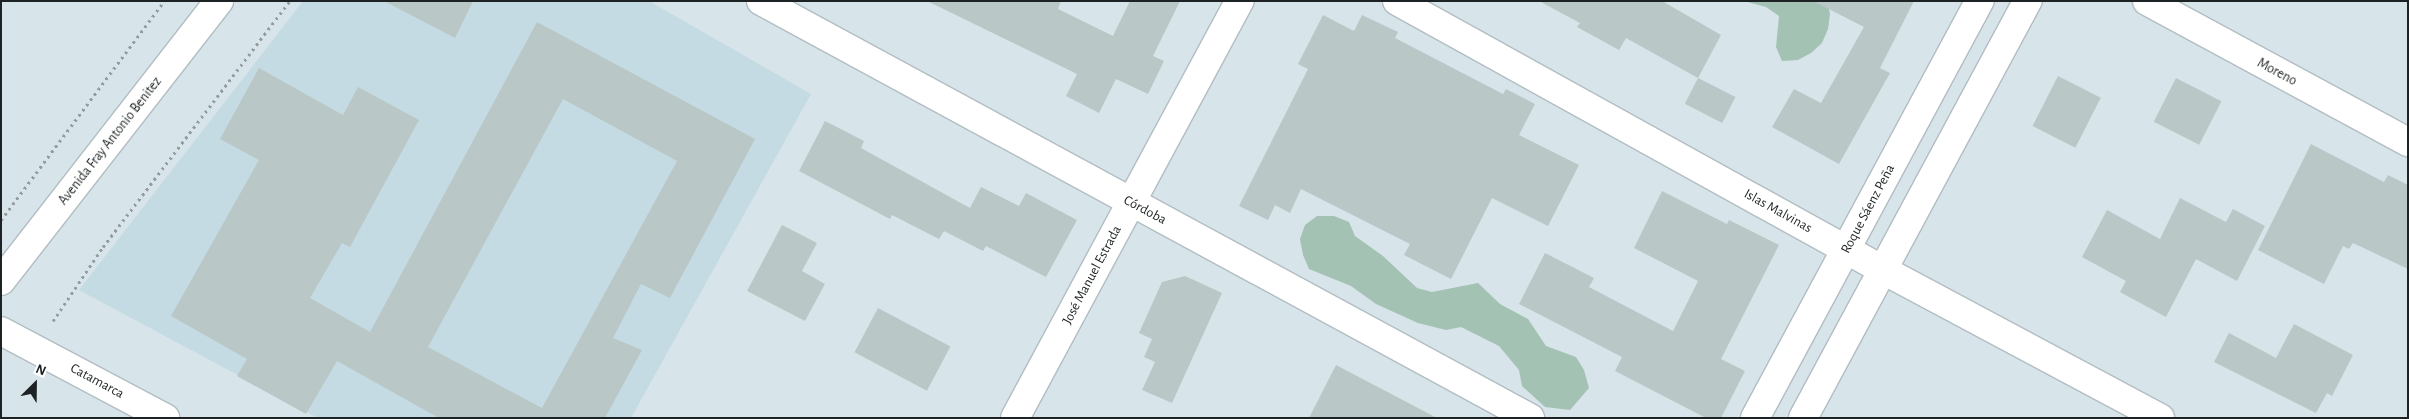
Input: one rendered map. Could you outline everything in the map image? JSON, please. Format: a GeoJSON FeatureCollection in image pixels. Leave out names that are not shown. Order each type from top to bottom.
{"type":"FeatureCollection","features":[{"type":"Feature","properties":{"kind":"street","name":"Avenida Fray Antonio Benitez"},"geometry":{"type":"LineString","coordinates":[[1,281],[219,1]]}},
{"type":"Feature","properties":{"kind":"street","name":"Córdoba"},"geometry":{"type":"LineString","coordinates":[[761,1],[1530,418]]}},
{"type":"Feature","properties":{"kind":"street","name":"José Manuel Estrada"},"geometry":{"type":"LineString","coordinates":[[1016,418],[1240,1]]}},
{"type":"Feature","properties":{"kind":"street","name":"Islas Malvinas"},"geometry":{"type":"LineString","coordinates":[[1397,1],[1883,270],[2160,418]]}},
{"type":"Feature","properties":{"kind":"street","name":"Roque Sáenz Peña"},"geometry":{"type":"LineString","coordinates":[[1755,418],[1980,1]]}},
{"type":"Feature","properties":{"kind":"street"},"geometry":{"type":"LineString","coordinates":[[1803,418],[2028,1]]}},
{"type":"Feature","properties":{"kind":"street","name":"Moreno"},"geometry":{"type":"LineString","coordinates":[[2147,1],[2408,142]]}},
{"type":"Feature","properties":{"kind":"street","name":"Catamarca"},"geometry":{"type":"LineString","coordinates":[[1,331],[165,418]]}},
{"type":"Feature","properties":{"kind":"path"},"geometry":{"type":"LineString","coordinates":[[1,220],[164,1]]}},
{"type":"Feature","properties":{"kind":"path"},"geometry":{"type":"LineString","coordinates":[[35,349],[103,248],[290,1]]}},
{"type":"Feature","properties":{"kind":"shaded area"},"geometry":{"type":"Polygon","coordinates":[[[303,1],[649,1],[811,94],[631,418],[318,418],[79,290],[303,1]]]}},
{"type":"Feature","properties":{"kind":"green space"},"geometry":{"type":"Polygon","coordinates":[[[1744,1],[1827,1],[1830,14],[1828,29],[1822,43],[1811,53],[1798,60],[1782,61],[1776,47],[1779,16],[1766,7],[1744,1]]]}},
{"type":"Feature","properties":{"kind":"green space"},"geometry":{"type":"Polygon","coordinates":[[[1317,216],[1334,216],[1349,222],[1355,236],[1383,256],[1417,288],[1432,292],[1478,283],[1500,304],[1528,319],[1546,346],[1576,357],[1584,370],[1589,388],[1570,410],[1545,407],[1522,386],[1519,370],[1499,346],[1461,327],[1446,330],[1418,323],[1376,304],[1351,286],[1309,269],[1303,255],[1300,239],[1305,225],[1317,216]]]}},
{"type":"Feature","properties":{"kind":"building"},"geometry":{"type":"Polygon","coordinates":[[[384,1],[473,1],[455,38],[384,1]]]}},
{"type":"Feature","properties":{"kind":"building"},"geometry":{"type":"Polygon","coordinates":[[[927,1],[1061,1],[1058,9],[1113,36],[1130,1],[1180,1],[1153,56],[1164,61],[1148,94],[1116,79],[1099,113],[1066,96],[1077,74],[927,1]]]}},
{"type":"Feature","properties":{"kind":"building"},"geometry":{"type":"Polygon","coordinates":[[[1539,1],[1662,1],[1721,35],[1698,78],[1626,38],[1619,50],[1577,27],[1580,23],[1539,1]]]}},
{"type":"Feature","properties":{"kind":"building"},"geometry":{"type":"Polygon","coordinates":[[[1813,1],[1914,1],[1880,68],[1890,73],[1839,164],[1772,127],[1794,89],[1821,103],[1864,27],[1813,1]]]}},
{"type":"Feature","properties":{"kind":"building"},"geometry":{"type":"Polygon","coordinates":[[[1323,15],[1354,31],[1362,15],[1398,32],[1395,38],[1503,94],[1506,89],[1535,104],[1519,135],[1579,165],[1548,226],[1492,198],[1451,279],[1404,255],[1410,244],[1301,189],[1290,213],[1275,205],[1268,220],[1239,206],[1308,69],[1298,64],[1323,15]]]}},
{"type":"Feature","properties":{"kind":"building"},"geometry":{"type":"Polygon","coordinates":[[[537,22],[755,139],[670,298],[641,284],[613,338],[642,350],[605,418],[439,418],[337,361],[306,414],[237,376],[247,359],[171,316],[259,160],[220,139],[259,68],[343,115],[358,87],[419,120],[350,247],[342,243],[310,298],[370,332],[537,22]],[[563,99],[428,347],[542,408],[677,161],[563,99]]]}},
{"type":"Feature","properties":{"kind":"building"},"geometry":{"type":"Polygon","coordinates":[[[2058,76],[2101,98],[2075,148],[2033,126],[2058,76]]]}},
{"type":"Feature","properties":{"kind":"building"},"geometry":{"type":"Polygon","coordinates":[[[1698,78],[1735,97],[1722,123],[1685,104],[1698,78]]]}},
{"type":"Feature","properties":{"kind":"building"},"geometry":{"type":"Polygon","coordinates":[[[2176,78],[2221,101],[2199,145],[2154,122],[2176,78]]]}},
{"type":"Feature","properties":{"kind":"building"},"geometry":{"type":"Polygon","coordinates":[[[825,121],[864,141],[861,148],[970,208],[981,187],[1019,206],[1026,193],[1077,220],[1046,277],[986,246],[983,251],[944,231],[939,239],[892,215],[890,219],[799,171],[825,121]]]}},
{"type":"Feature","properties":{"kind":"building"},"geometry":{"type":"Polygon","coordinates":[[[2311,144],[2384,182],[2388,175],[2408,185],[2408,269],[2353,243],[2349,249],[2343,246],[2324,284],[2258,250],[2311,144]]]}},
{"type":"Feature","properties":{"kind":"building"},"geometry":{"type":"Polygon","coordinates":[[[1662,191],[1727,224],[1729,220],[1779,245],[1721,359],[1745,371],[1721,418],[1706,418],[1615,371],[1622,357],[1519,304],[1545,253],[1594,278],[1589,287],[1673,331],[1698,281],[1634,248],[1662,191]]]}},
{"type":"Feature","properties":{"kind":"building"},"geometry":{"type":"Polygon","coordinates":[[[2180,198],[2226,222],[2233,209],[2265,226],[2237,281],[2196,259],[2166,317],[2120,292],[2126,281],[2082,257],[2107,210],[2160,239],[2180,198]]]}},
{"type":"Feature","properties":{"kind":"building"},"geometry":{"type":"Polygon","coordinates":[[[782,225],[817,243],[802,271],[825,284],[805,321],[747,291],[782,225]]]}},
{"type":"Feature","properties":{"kind":"building"},"geometry":{"type":"Polygon","coordinates":[[[1185,276],[1222,293],[1172,403],[1142,390],[1155,362],[1144,357],[1152,339],[1139,333],[1162,282],[1185,276]]]}},
{"type":"Feature","properties":{"kind":"building"},"geometry":{"type":"Polygon","coordinates":[[[878,308],[950,346],[927,391],[855,352],[878,308]]]}},
{"type":"Feature","properties":{"kind":"building"},"geometry":{"type":"Polygon","coordinates":[[[2294,324],[2353,355],[2332,396],[2327,393],[2316,413],[2214,362],[2229,333],[2276,358],[2294,324]]]}},
{"type":"Feature","properties":{"kind":"building"},"geometry":{"type":"Polygon","coordinates":[[[1336,365],[1437,418],[1309,418],[1336,365]]]}}]}
